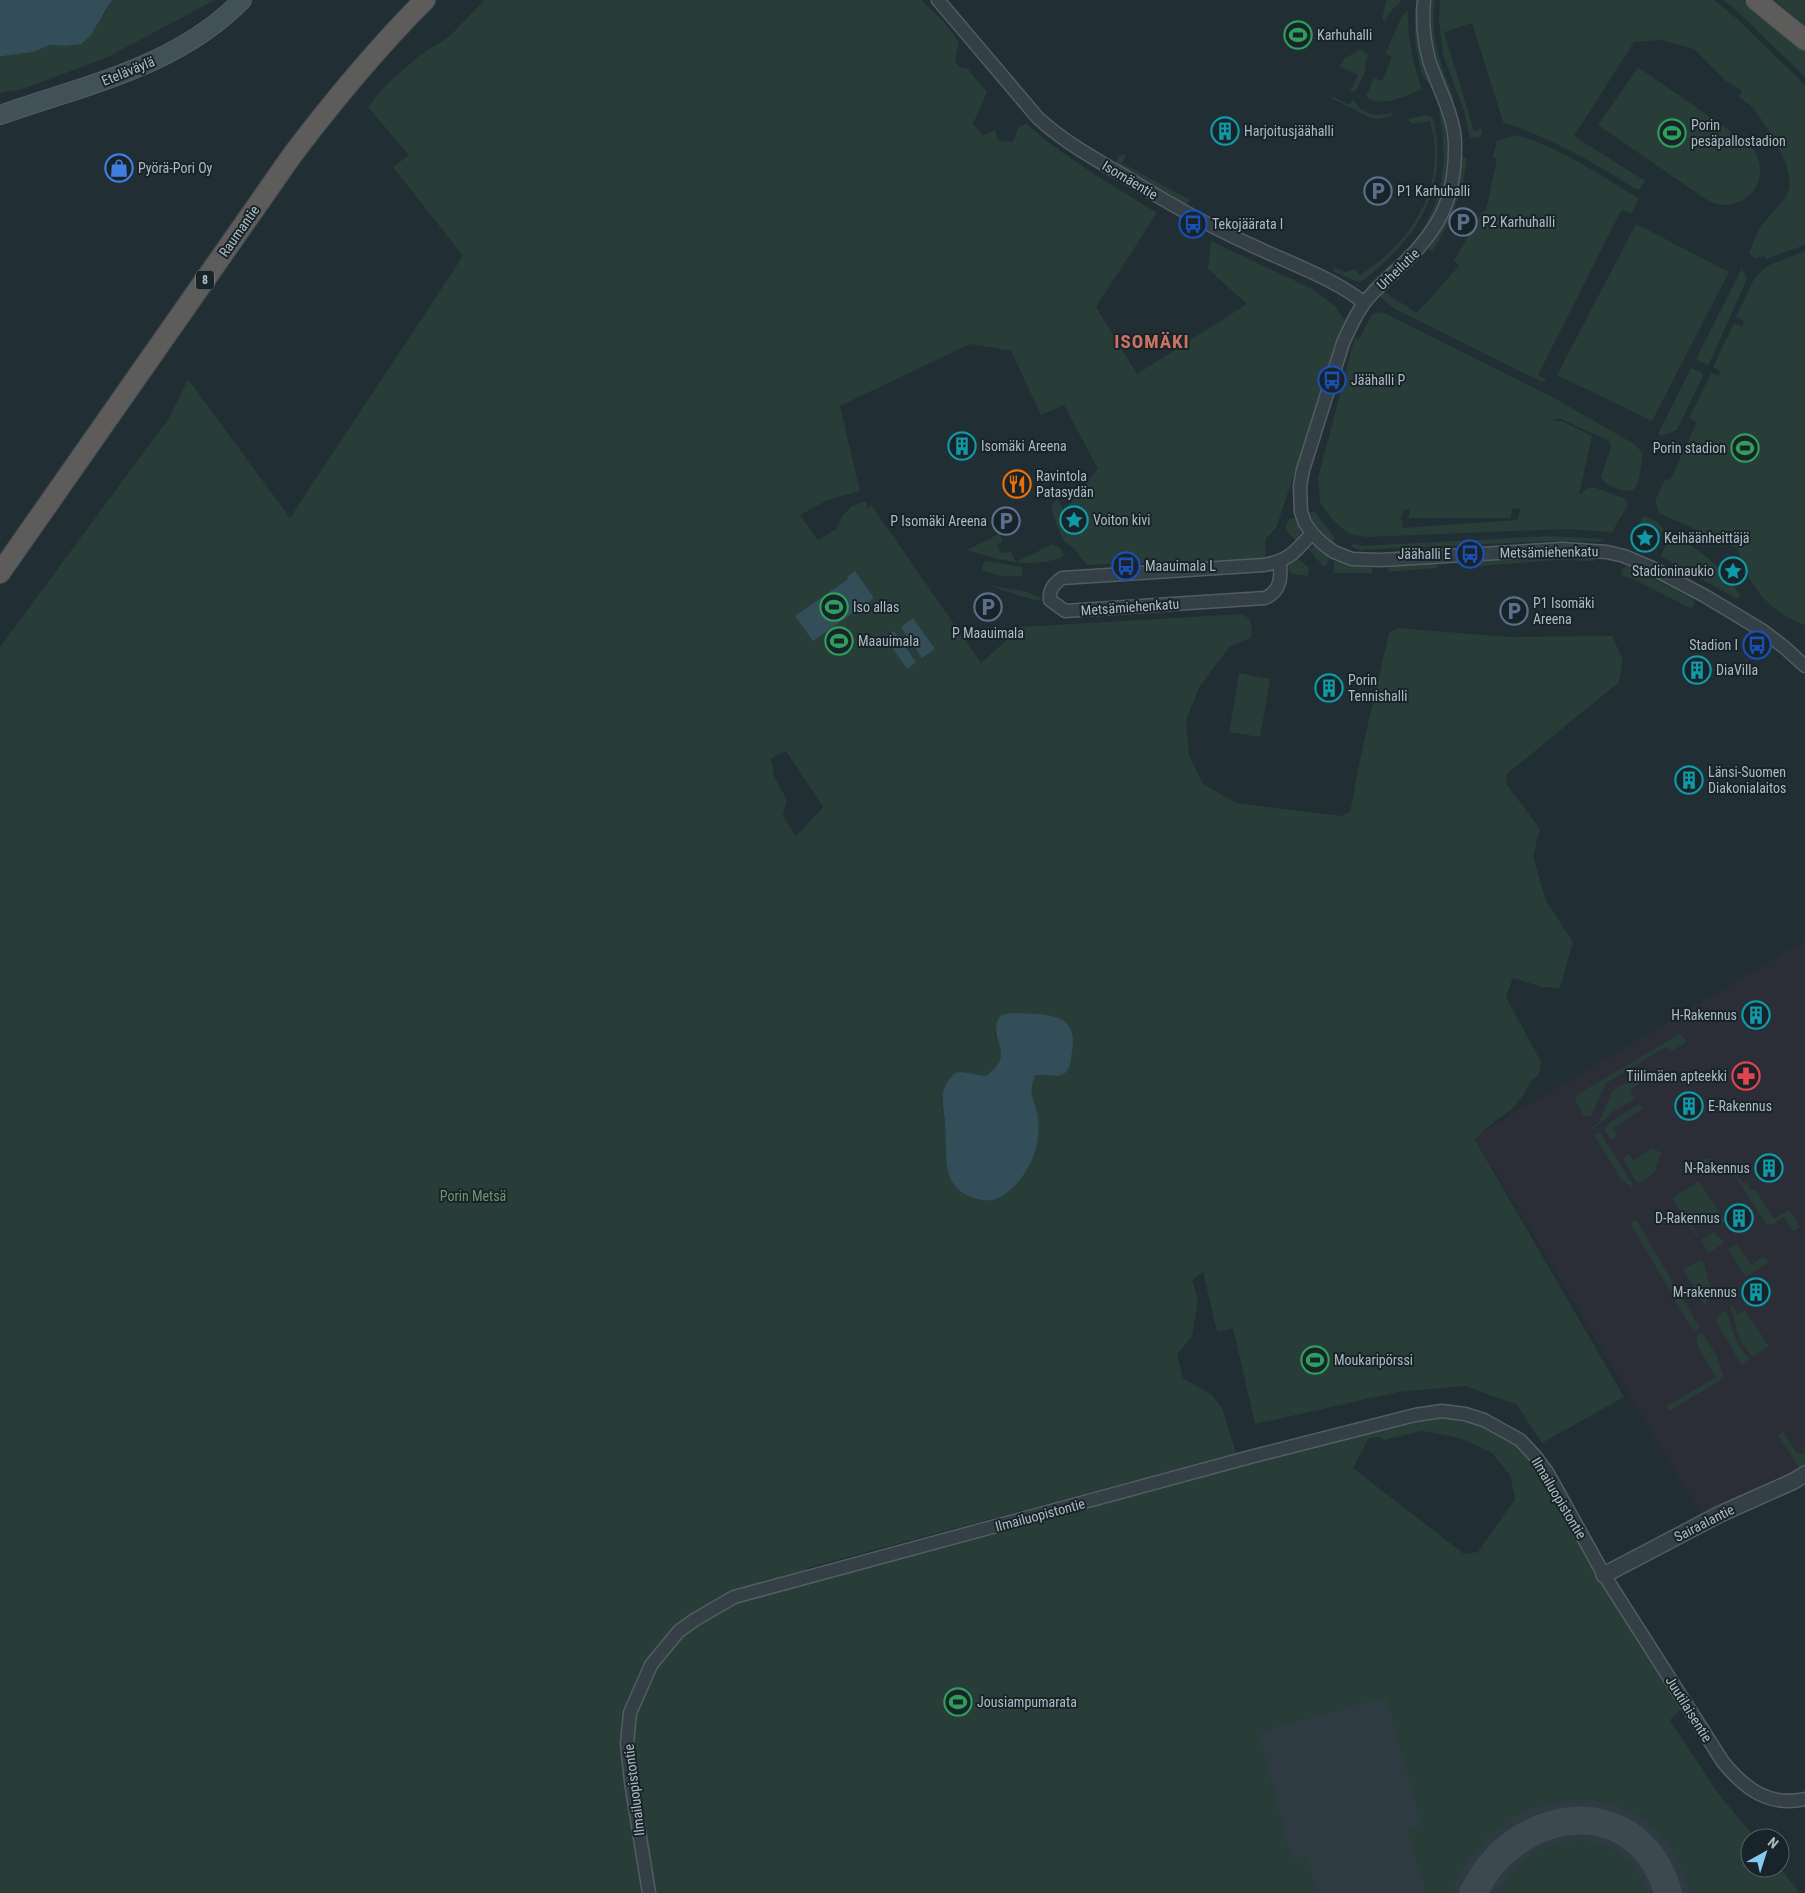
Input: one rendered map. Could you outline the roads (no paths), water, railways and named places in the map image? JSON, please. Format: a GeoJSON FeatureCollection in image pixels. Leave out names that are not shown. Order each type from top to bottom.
{"type":"FeatureCollection","features":[{"type":"Feature","properties":{"kind":"highway","name":"Raumantie"},"geometry":{"type":"LineString","coordinates":[[0,573],[293,154],[337,97],[400,25],[425,0]]}},
{"type":"Feature","properties":{"kind":"highway"},"geometry":{"type":"LineString","coordinates":[[1756,0],[1805,40]]}},
{"type":"Feature","properties":{"kind":"main road","name":"Eteläväylä"},"geometry":{"type":"LineString","coordinates":[[0,115],[121,75],[152,62],[205,32],[242,0]]}},
{"type":"Feature","properties":{"kind":"street","name":"Isomäentie"},"geometry":{"type":"LineString","coordinates":[[938,0],[1038,118],[1055,133],[1108,167],[1204,223],[1322,278],[1354,294],[1364,303]]}},
{"type":"Feature","properties":{"kind":"street","name":"Urheilutie"},"geometry":{"type":"LineString","coordinates":[[1312,533],[1305,523],[1301,512],[1300,486],[1343,343],[1364,303],[1420,248],[1437,226],[1454,177],[1456,146],[1450,116],[1429,60],[1424,30],[1424,0]]}},
{"type":"Feature","properties":{"kind":"street","name":"Metsämiehenkatu"},"geometry":{"type":"LineString","coordinates":[[1280,562],[1279,586],[1276,592],[1265,598],[1065,611],[1050,600],[1050,594],[1056,582],[1062,578],[1264,565],[1280,562],[1296,551],[1312,533],[1334,552],[1352,559],[1368,560],[1562,549],[1608,552],[1624,556],[1650,567],[1705,596],[1763,631],[1805,666]]}},
{"type":"Feature","properties":{"kind":"street","name":"Ilmailuopistontie"},"geometry":{"type":"LineString","coordinates":[[649,1893],[631,1782],[628,1743],[630,1713],[651,1665],[665,1646],[679,1631],[696,1618],[734,1597],[1250,1457],[1415,1415],[1442,1411],[1465,1414],[1484,1420],[1520,1440],[1547,1472],[1604,1575]]}},
{"type":"Feature","properties":{"kind":"street","name":"Sairaalantie"},"geometry":{"type":"LineString","coordinates":[[1604,1575],[1714,1517],[1794,1481],[1805,1474]]}},
{"type":"Feature","properties":{"kind":"street","name":"Juutilaisentie"},"geometry":{"type":"LineString","coordinates":[[1604,1575],[1723,1762],[1734,1776],[1754,1792],[1768,1800],[1805,1799]]}},
{"type":"Feature","properties":{"kind":"water"},"geometry":{"type":"Polygon","coordinates":[[[0,0],[112,0],[90,36],[81,44],[50,45],[33,52],[0,56],[0,0]]]}},
{"type":"Feature","properties":{"kind":"water","name":"Iso allas"},"geometry":{"type":"Polygon","coordinates":[[[855,571],[874,598],[813,641],[795,616],[848,579],[847,577],[855,571]]]}},
{"type":"Feature","properties":{"kind":"water"},"geometry":{"type":"Polygon","coordinates":[[[913,618],[935,649],[922,658],[901,627],[913,618]]]}},
{"type":"Feature","properties":{"kind":"water"},"geometry":{"type":"Polygon","coordinates":[[[894,631],[916,662],[907,669],[885,637],[894,631]]]}},
{"type":"Feature","properties":{"kind":"water"},"geometry":{"type":"Polygon","coordinates":[[[1010,1013],[1045,1015],[1064,1021],[1070,1028],[1073,1037],[1071,1060],[1067,1071],[1062,1075],[1035,1076],[1032,1091],[1039,1124],[1036,1149],[1032,1161],[1026,1172],[1009,1191],[997,1199],[983,1200],[965,1194],[957,1188],[951,1179],[946,1160],[942,1098],[945,1086],[955,1073],[963,1072],[986,1076],[995,1068],[1000,1060],[1001,1053],[996,1024],[1000,1016],[1010,1013]]]}},
{"type":"Feature","properties":{"kind":"place","name":"Karhuhalli"},"geometry":{"type":"Point","coordinates":[1298,35]}},
{"type":"Feature","properties":{"kind":"place","name":"Harjoitusjäähalli"},"geometry":{"type":"Point","coordinates":[1225,131]}},
{"type":"Feature","properties":{"kind":"place","name":"Porin pesäpallostadion"},"geometry":{"type":"Point","coordinates":[1672,133]}},
{"type":"Feature","properties":{"kind":"place","name":"Pyörä-Pori Oy"},"geometry":{"type":"Point","coordinates":[119,168]}},
{"type":"Feature","properties":{"kind":"place","name":"P1 Karhuhalli"},"geometry":{"type":"Point","coordinates":[1378,191]}},
{"type":"Feature","properties":{"kind":"place","name":"P2 Karhuhalli"},"geometry":{"type":"Point","coordinates":[1463,222]}},
{"type":"Feature","properties":{"kind":"place","name":"Tekojäärata I"},"geometry":{"type":"Point","coordinates":[1193,224]}},
{"type":"Feature","properties":{"kind":"place","name":"Jäähalli P"},"geometry":{"type":"Point","coordinates":[1332,380]}},
{"type":"Feature","properties":{"kind":"place","name":"Isomäki Areena"},"geometry":{"type":"Point","coordinates":[962,446]}},
{"type":"Feature","properties":{"kind":"place","name":"Porin stadion"},"geometry":{"type":"Point","coordinates":[1745,448]}},
{"type":"Feature","properties":{"kind":"place","name":"Ravintola Patasydän"},"geometry":{"type":"Point","coordinates":[1017,484]}},
{"type":"Feature","properties":{"kind":"place","name":"Voiton kivi"},"geometry":{"type":"Point","coordinates":[1074,520]}},
{"type":"Feature","properties":{"kind":"place","name":"P Isomäki Areena"},"geometry":{"type":"Point","coordinates":[1006,521]}},
{"type":"Feature","properties":{"kind":"place","name":"Keihäänheittäjä"},"geometry":{"type":"Point","coordinates":[1645,538]}},
{"type":"Feature","properties":{"kind":"place","name":"Jäähalli E"},"geometry":{"type":"Point","coordinates":[1470,554]}},
{"type":"Feature","properties":{"kind":"place","name":"Maauimala L"},"geometry":{"type":"Point","coordinates":[1126,566]}},
{"type":"Feature","properties":{"kind":"place","name":"Stadioninaukio"},"geometry":{"type":"Point","coordinates":[1733,571]}},
{"type":"Feature","properties":{"kind":"place","name":"Iso allas"},"geometry":{"type":"Point","coordinates":[834,607]}},
{"type":"Feature","properties":{"kind":"place","name":"P Maauimala"},"geometry":{"type":"Point","coordinates":[988,607]}},
{"type":"Feature","properties":{"kind":"place","name":"P1 Isomäki Areena"},"geometry":{"type":"Point","coordinates":[1514,611]}},
{"type":"Feature","properties":{"kind":"place","name":"Maauimala"},"geometry":{"type":"Point","coordinates":[839,641]}},
{"type":"Feature","properties":{"kind":"place","name":"Stadion I"},"geometry":{"type":"Point","coordinates":[1757,645]}},
{"type":"Feature","properties":{"kind":"place","name":"DiaVilla"},"geometry":{"type":"Point","coordinates":[1697,670]}},
{"type":"Feature","properties":{"kind":"place","name":"Porin Tennishalli"},"geometry":{"type":"Point","coordinates":[1329,688]}},
{"type":"Feature","properties":{"kind":"place","name":"Länsi-Suomen Diakonialaitos"},"geometry":{"type":"Point","coordinates":[1689,780]}},
{"type":"Feature","properties":{"kind":"place","name":"H-Rakennus"},"geometry":{"type":"Point","coordinates":[1756,1015]}},
{"type":"Feature","properties":{"kind":"place","name":"Tiilimäen apteekki"},"geometry":{"type":"Point","coordinates":[1746,1076]}},
{"type":"Feature","properties":{"kind":"place","name":"E-Rakennus"},"geometry":{"type":"Point","coordinates":[1689,1106]}},
{"type":"Feature","properties":{"kind":"place","name":"N-Rakennus"},"geometry":{"type":"Point","coordinates":[1769,1168]}},
{"type":"Feature","properties":{"kind":"place","name":"D-Rakennus"},"geometry":{"type":"Point","coordinates":[1739,1218]}},
{"type":"Feature","properties":{"kind":"place","name":"M-rakennus"},"geometry":{"type":"Point","coordinates":[1756,1292]}},
{"type":"Feature","properties":{"kind":"place","name":"Moukaripörssi"},"geometry":{"type":"Point","coordinates":[1315,1360]}},
{"type":"Feature","properties":{"kind":"place","name":"Jousiampumarata"},"geometry":{"type":"Point","coordinates":[958,1702]}},
{"type":"Feature","properties":{"kind":"district","name":"ISOMÄKI"},"geometry":{"type":"Point","coordinates":[1152,341]}},
{"type":"Feature","properties":{"kind":"park label","name":"Porin Metsä"},"geometry":{"type":"Point","coordinates":[473,1196]}}]}
